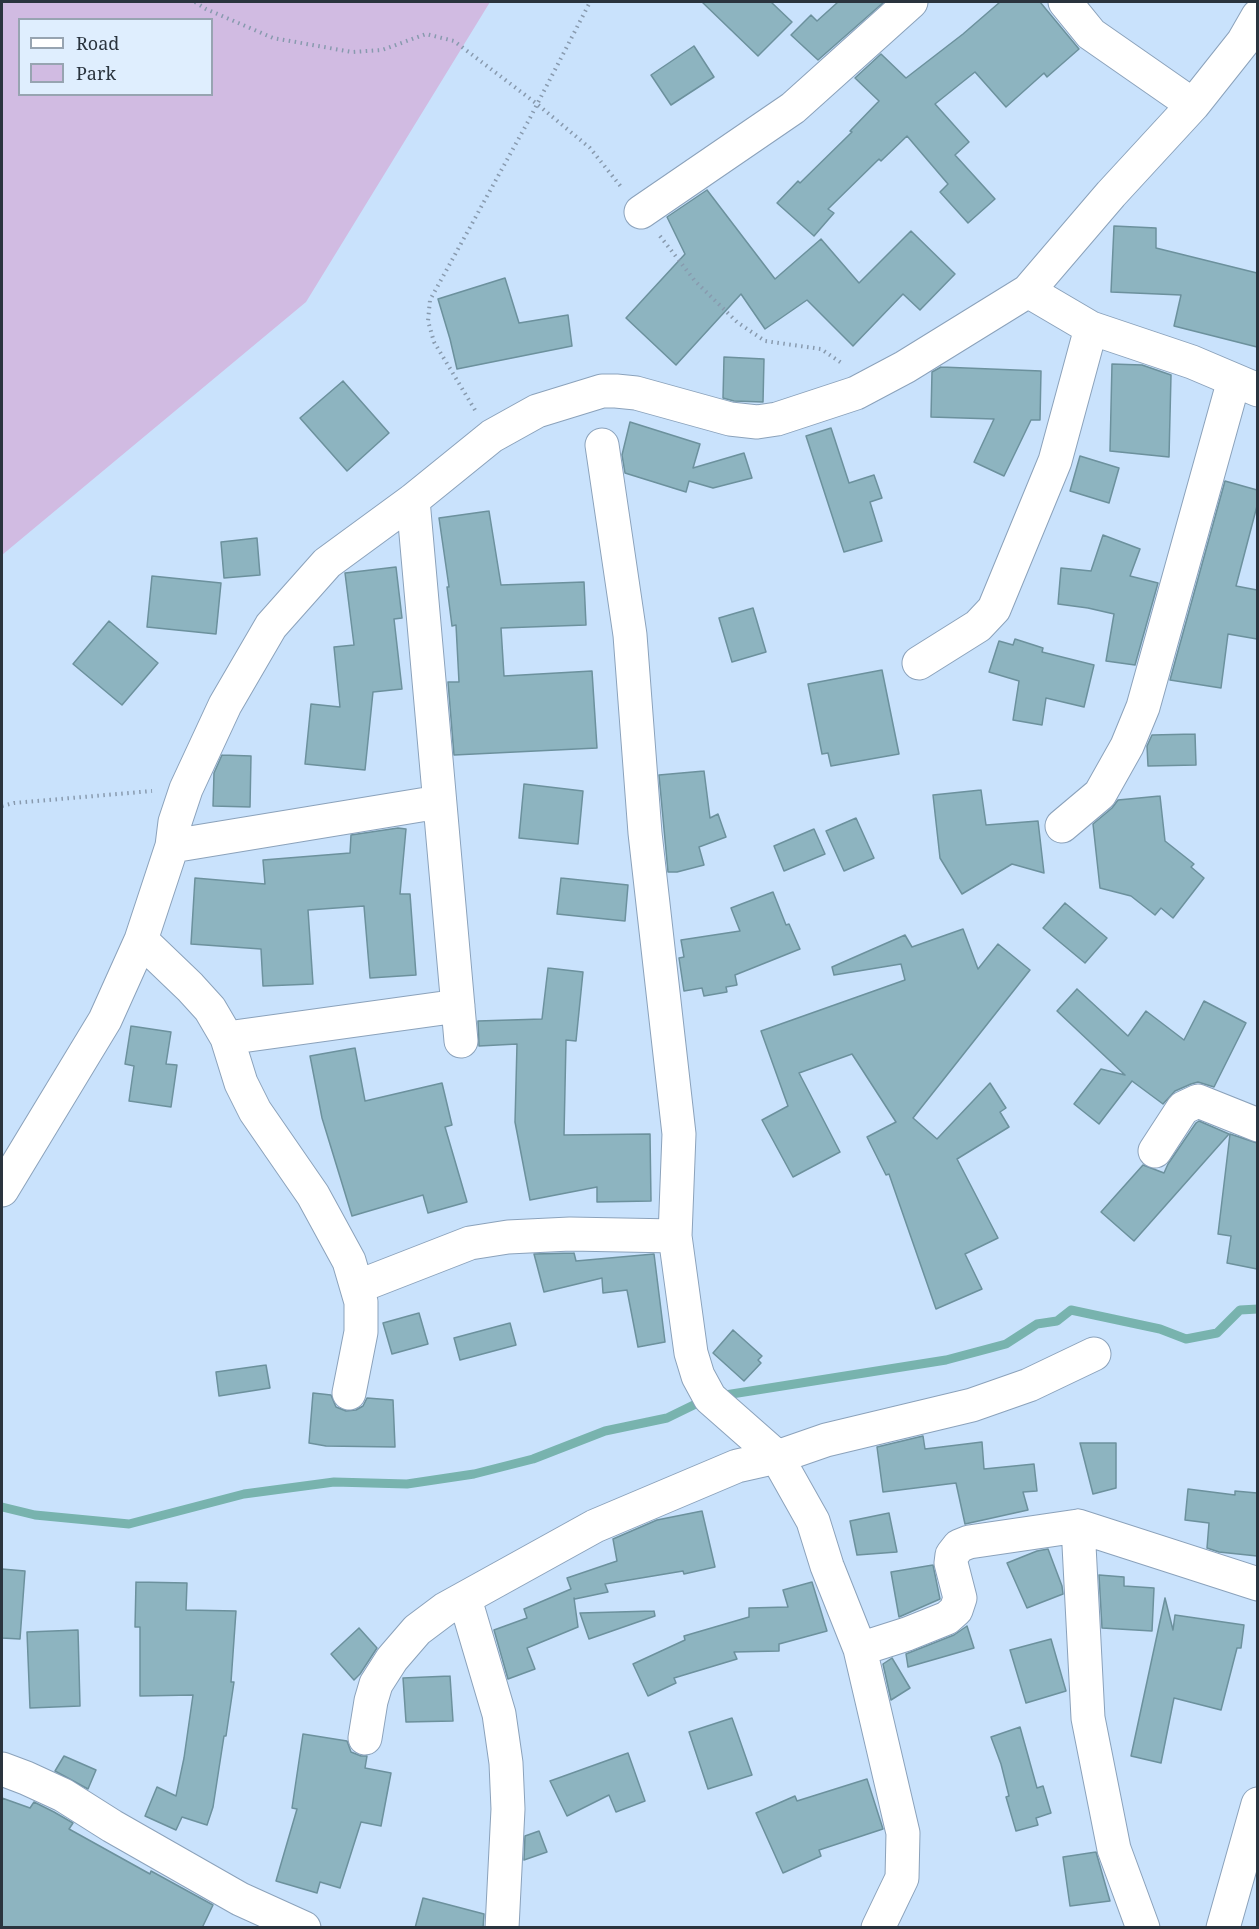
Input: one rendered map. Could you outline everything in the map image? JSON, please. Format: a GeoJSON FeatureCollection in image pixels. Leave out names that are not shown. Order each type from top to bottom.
{"type":"FeatureCollection","features":[{"type":"Feature","properties":{"kind":"street"},"geometry":{"type":"LineString","coordinates":[[641,212],[793,108],[911,2]]}},
{"type":"Feature","properties":{"kind":"street"},"geometry":{"type":"LineString","coordinates":[[1065,2],[1091,34],[1193,105]]}},
{"type":"Feature","properties":{"kind":"street"},"geometry":{"type":"LineString","coordinates":[[2,1190],[105,1020],[141,940],[172,846],[175,822],[186,789],[225,705],[271,626],[327,563],[413,501],[492,436],[537,411],[602,392],[636,393],[730,419],[757,422],[789,415],[856,393],[979,323],[1028,291],[1111,194],[1193,105],[1243,42],[1257,16]]}},
{"type":"Feature","properties":{"kind":"street"},"geometry":{"type":"LineString","coordinates":[[1028,291],[1091,328],[1192,362],[1246,385],[1143,707],[1127,746],[1100,794],[1062,826]]}},
{"type":"Feature","properties":{"kind":"street"},"geometry":{"type":"LineString","coordinates":[[919,663],[978,626],[994,609],[1055,461],[1091,328]]}},
{"type":"Feature","properties":{"kind":"street"},"geometry":{"type":"LineString","coordinates":[[602,445],[630,636],[645,833],[679,1134],[675,1236],[691,1353],[698,1376],[710,1398],[777,1457],[813,1521],[860,1649],[903,1833],[902,1878],[878,1928]]}},
{"type":"Feature","properties":{"kind":"street"},"geometry":{"type":"LineString","coordinates":[[413,501],[461,1041]]}},
{"type":"Feature","properties":{"kind":"street"},"geometry":{"type":"LineString","coordinates":[[172,846],[439,802]]}},
{"type":"Feature","properties":{"kind":"street"},"geometry":{"type":"LineString","coordinates":[[141,940],[190,987],[210,1010],[227,1038],[241,1083],[255,1111],[313,1195],[349,1261],[361,1302],[361,1332],[349,1393]]}},
{"type":"Feature","properties":{"kind":"street"},"geometry":{"type":"LineString","coordinates":[[227,1038],[458,1006]]}},
{"type":"Feature","properties":{"kind":"street"},"geometry":{"type":"LineString","coordinates":[[1155,1151],[1183,1107],[1198,1101],[1257,1125]]}},
{"type":"Feature","properties":{"kind":"street"},"geometry":{"type":"LineString","coordinates":[[357,1287],[470,1243],[508,1237],[570,1234],[675,1236]]}},
{"type":"Feature","properties":{"kind":"street"},"geometry":{"type":"LineString","coordinates":[[365,1738],[370,1701],[376,1684],[392,1659],[417,1630],[445,1609],[595,1526],[737,1466],[777,1457],[826,1440],[972,1406],[1029,1385],[1094,1354]]}},
{"type":"Feature","properties":{"kind":"street"},"geometry":{"type":"LineString","coordinates":[[860,1649],[917,1630],[946,1618],[956,1610],[960,1599],[951,1563],[952,1555],[959,1546],[969,1542],[1078,1526],[1257,1584]]}},
{"type":"Feature","properties":{"kind":"street"},"geometry":{"type":"LineString","coordinates":[[1078,1526],[1088,1718],[1114,1849],[1143,1928]]}},
{"type":"Feature","properties":{"kind":"street"},"geometry":{"type":"LineString","coordinates":[[465,1599],[498,1714],[506,1763],[508,1809],[502,1928]]}},
{"type":"Feature","properties":{"kind":"street"},"geometry":{"type":"LineString","coordinates":[[2,1769],[63,1795],[111,1826],[240,1899],[304,1928]]}},
{"type":"Feature","properties":{"kind":"street"},"geometry":{"type":"LineString","coordinates":[[1223,1928],[1257,1803]]}},
{"type":"Feature","properties":{"kind":"path"},"geometry":{"type":"LineString","coordinates":[[195,2],[273,38],[352,52],[382,50],[426,34],[454,41],[537,104],[590,148],[695,281],[737,322],[765,341],[820,349],[837,359],[869,386]]}},
{"type":"Feature","properties":{"kind":"path"},"geometry":{"type":"LineString","coordinates":[[492,436],[434,342],[428,321],[430,300],[590,2]]}},
{"type":"Feature","properties":{"kind":"path"},"geometry":{"type":"LineString","coordinates":[[2,806],[14,803],[186,789]]}},
{"type":"Feature","properties":{"kind":"green space"},"geometry":{"type":"Polygon","coordinates":[[[2,2],[490,2],[306,302],[2,555],[2,2]]]}},
{"type":"Feature","properties":{"kind":"building"},"geometry":{"type":"Polygon","coordinates":[[[702,2],[771,2],[792,22],[758,56],[702,2]]]}},
{"type":"Feature","properties":{"kind":"building"},"geometry":{"type":"Polygon","coordinates":[[[838,2],[884,2],[818,60],[791,35],[811,15],[817,21],[838,2]]]}},
{"type":"Feature","properties":{"kind":"building"},"geometry":{"type":"Polygon","coordinates":[[[1000,2],[1040,2],[1079,49],[1047,77],[1044,73],[1006,107],[975,72],[935,104],[969,142],[955,155],[995,199],[968,223],[940,192],[948,184],[907,136],[881,161],[879,159],[828,209],[834,213],[814,236],[777,203],[852,132],[850,131],[879,101],[855,78],[881,54],[906,78],[1000,2]]]}},
{"type":"Feature","properties":{"kind":"building"},"geometry":{"type":"Polygon","coordinates":[[[694,46],[714,77],[671,105],[651,75],[694,46]]]}},
{"type":"Feature","properties":{"kind":"building"},"geometry":{"type":"Polygon","coordinates":[[[707,190],[775,279],[821,239],[859,283],[911,231],[955,274],[920,310],[903,294],[853,346],[807,300],[765,329],[741,294],[676,365],[626,318],[685,254],[667,217],[707,190]]]}},
{"type":"Feature","properties":{"kind":"building"},"geometry":{"type":"Polygon","coordinates":[[[1114,226],[1156,228],[1156,248],[1257,273],[1257,347],[1174,326],[1181,295],[1111,292],[1114,226]]]}},
{"type":"Feature","properties":{"kind":"building"},"geometry":{"type":"Polygon","coordinates":[[[505,278],[519,323],[568,315],[572,346],[457,369],[438,299],[505,278]]]}},
{"type":"Feature","properties":{"kind":"building"},"geometry":{"type":"Polygon","coordinates":[[[724,357],[764,359],[763,402],[734,401],[723,398],[724,357]]]}},
{"type":"Feature","properties":{"kind":"building"},"geometry":{"type":"Polygon","coordinates":[[[1112,364],[1142,365],[1171,375],[1169,457],[1110,451],[1112,364]]]}},
{"type":"Feature","properties":{"kind":"building"},"geometry":{"type":"Polygon","coordinates":[[[941,367],[1041,371],[1040,420],[1031,420],[1004,476],[974,462],[994,419],[931,417],[932,372],[941,367]]]}},
{"type":"Feature","properties":{"kind":"building"},"geometry":{"type":"Polygon","coordinates":[[[343,381],[389,433],[347,471],[300,418],[343,381]]]}},
{"type":"Feature","properties":{"kind":"building"},"geometry":{"type":"Polygon","coordinates":[[[630,422],[700,444],[693,468],[744,453],[752,478],[713,488],[689,481],[686,492],[625,473],[622,455],[630,422]]]}},
{"type":"Feature","properties":{"kind":"building"},"geometry":{"type":"Polygon","coordinates":[[[831,428],[849,483],[874,475],[882,498],[870,502],[882,541],[844,552],[806,436],[831,428]]]}},
{"type":"Feature","properties":{"kind":"building"},"geometry":{"type":"Polygon","coordinates":[[[1080,456],[1119,468],[1109,503],[1070,491],[1080,456]]]}},
{"type":"Feature","properties":{"kind":"building"},"geometry":{"type":"Polygon","coordinates":[[[1225,481],[1257,490],[1257,506],[1236,586],[1257,590],[1257,639],[1228,634],[1221,688],[1170,680],[1225,481]]]}},
{"type":"Feature","properties":{"kind":"building"},"geometry":{"type":"Polygon","coordinates":[[[489,511],[501,585],[584,582],[586,625],[501,628],[504,676],[592,671],[597,748],[454,755],[448,682],[459,682],[456,625],[452,626],[439,518],[489,511]]]}},
{"type":"Feature","properties":{"kind":"building"},"geometry":{"type":"Polygon","coordinates":[[[1103,535],[1140,549],[1130,576],[1158,583],[1135,665],[1106,661],[1114,614],[1058,604],[1061,568],[1091,571],[1103,535]]]}},
{"type":"Feature","properties":{"kind":"building"},"geometry":{"type":"Polygon","coordinates":[[[257,538],[260,575],[224,578],[221,542],[257,538]]]}},
{"type":"Feature","properties":{"kind":"building"},"geometry":{"type":"Polygon","coordinates":[[[396,567],[402,618],[394,619],[402,689],[373,692],[365,770],[305,764],[311,704],[340,707],[334,647],[354,645],[345,573],[396,567]]]}},
{"type":"Feature","properties":{"kind":"building"},"geometry":{"type":"Polygon","coordinates":[[[152,576],[221,583],[216,634],[147,627],[152,576]]]}},
{"type":"Feature","properties":{"kind":"building"},"geometry":{"type":"Polygon","coordinates":[[[753,608],[766,652],[732,662],[719,618],[753,608]]]}},
{"type":"Feature","properties":{"kind":"building"},"geometry":{"type":"Polygon","coordinates":[[[109,621],[158,663],[122,705],[73,664],[109,621]]]}},
{"type":"Feature","properties":{"kind":"building"},"geometry":{"type":"Polygon","coordinates":[[[1015,639],[1043,648],[1042,652],[1094,665],[1084,707],[1046,698],[1042,725],[1013,720],[1019,681],[989,672],[999,641],[1013,645],[1015,639]]]}},
{"type":"Feature","properties":{"kind":"building"},"geometry":{"type":"Polygon","coordinates":[[[882,670],[899,754],[831,766],[828,753],[822,754],[808,684],[882,670]]]}},
{"type":"Feature","properties":{"kind":"building"},"geometry":{"type":"Polygon","coordinates":[[[1195,734],[1196,765],[1148,766],[1147,746],[1152,735],[1195,734]]]}},
{"type":"Feature","properties":{"kind":"building"},"geometry":{"type":"Polygon","coordinates":[[[222,755],[251,756],[250,807],[213,806],[214,773],[222,755]]]}},
{"type":"Feature","properties":{"kind":"building"},"geometry":{"type":"Polygon","coordinates":[[[704,771],[710,818],[718,814],[726,837],[699,847],[704,865],[668,872],[659,775],[704,771]]]}},
{"type":"Feature","properties":{"kind":"building"},"geometry":{"type":"Polygon","coordinates":[[[524,784],[583,791],[578,844],[519,838],[524,784]]]}},
{"type":"Feature","properties":{"kind":"building"},"geometry":{"type":"Polygon","coordinates":[[[981,790],[986,825],[1038,821],[1044,873],[1012,864],[962,894],[940,858],[933,795],[981,790]]]}},
{"type":"Feature","properties":{"kind":"building"},"geometry":{"type":"Polygon","coordinates":[[[1160,796],[1165,841],[1194,864],[1191,867],[1204,878],[1173,918],[1161,908],[1155,915],[1131,896],[1100,888],[1093,824],[1118,800],[1160,796]]]}},
{"type":"Feature","properties":{"kind":"building"},"geometry":{"type":"Polygon","coordinates":[[[856,818],[874,858],[844,871],[826,831],[856,818]]]}},
{"type":"Feature","properties":{"kind":"building"},"geometry":{"type":"Polygon","coordinates":[[[398,828],[406,829],[400,894],[410,894],[416,975],[370,978],[364,906],[308,910],[313,984],[263,986],[261,949],[191,944],[195,878],[265,884],[263,860],[350,853],[351,835],[398,828]]]}},
{"type":"Feature","properties":{"kind":"building"},"geometry":{"type":"Polygon","coordinates":[[[814,829],[825,854],[784,871],[774,846],[814,829]]]}},
{"type":"Feature","properties":{"kind":"building"},"geometry":{"type":"Polygon","coordinates":[[[561,878],[628,885],[625,921],[557,914],[561,878]]]}},
{"type":"Feature","properties":{"kind":"building"},"geometry":{"type":"Polygon","coordinates":[[[773,892],[786,925],[789,924],[800,949],[735,975],[737,985],[726,987],[727,992],[704,996],[702,988],[684,991],[679,958],[684,957],[681,940],[740,931],[731,908],[773,892]]]}},
{"type":"Feature","properties":{"kind":"building"},"geometry":{"type":"Polygon","coordinates":[[[1065,903],[1107,938],[1085,963],[1043,928],[1065,903]]]}},
{"type":"Feature","properties":{"kind":"building"},"geometry":{"type":"Polygon","coordinates":[[[963,929],[978,969],[998,944],[1030,970],[913,1118],[937,1139],[990,1083],[1006,1108],[1000,1112],[1009,1127],[957,1159],[998,1238],[965,1254],[982,1289],[936,1309],[889,1174],[886,1175],[867,1137],[896,1122],[852,1054],[799,1073],[840,1152],[793,1177],[762,1120],[788,1106],[761,1031],[905,980],[901,964],[834,975],[832,967],[905,935],[912,947],[963,929]]]}},
{"type":"Feature","properties":{"kind":"building"},"geometry":{"type":"Polygon","coordinates":[[[548,968],[583,972],[576,1041],[566,1040],[564,1135],[650,1134],[651,1201],[597,1202],[597,1187],[530,1200],[515,1122],[517,1044],[479,1046],[478,1021],[542,1019],[548,968]]]}},
{"type":"Feature","properties":{"kind":"building"},"geometry":{"type":"Polygon","coordinates":[[[1077,989],[1128,1036],[1146,1011],[1184,1040],[1204,1001],[1246,1023],[1214,1087],[1198,1082],[1191,1084],[1175,1091],[1163,1104],[1132,1081],[1099,1124],[1074,1104],[1101,1069],[1125,1075],[1057,1011],[1077,989]]]}},
{"type":"Feature","properties":{"kind":"building"},"geometry":{"type":"Polygon","coordinates":[[[131,1026],[171,1032],[166,1064],[177,1065],[171,1107],[129,1101],[134,1066],[125,1064],[131,1026]]]}},
{"type":"Feature","properties":{"kind":"building"},"geometry":{"type":"Polygon","coordinates":[[[355,1048],[365,1101],[442,1083],[452,1125],[445,1127],[467,1202],[428,1213],[423,1195],[352,1216],[322,1118],[310,1056],[355,1048]]]}},
{"type":"Feature","properties":{"kind":"building"},"geometry":{"type":"Polygon","coordinates":[[[1199,1121],[1229,1134],[1134,1241],[1101,1212],[1143,1165],[1164,1173],[1199,1121]]]}},
{"type":"Feature","properties":{"kind":"building"},"geometry":{"type":"Polygon","coordinates":[[[1230,1134],[1257,1143],[1257,1269],[1227,1263],[1231,1236],[1218,1234],[1230,1134]]]}},
{"type":"Feature","properties":{"kind":"building"},"geometry":{"type":"Polygon","coordinates":[[[574,1253],[576,1261],[654,1254],[665,1342],[638,1347],[627,1290],[603,1293],[602,1278],[544,1292],[534,1254],[574,1253]]]}},
{"type":"Feature","properties":{"kind":"building"},"geometry":{"type":"Polygon","coordinates":[[[419,1313],[428,1344],[392,1354],[383,1323],[419,1313]]]}},
{"type":"Feature","properties":{"kind":"building"},"geometry":{"type":"Polygon","coordinates":[[[510,1323],[516,1345],[460,1360],[454,1338],[510,1323]]]}},
{"type":"Feature","properties":{"kind":"building"},"geometry":{"type":"Polygon","coordinates":[[[733,1330],[762,1356],[758,1360],[761,1363],[744,1381],[713,1353],[733,1330]]]}},
{"type":"Feature","properties":{"kind":"building"},"geometry":{"type":"Polygon","coordinates":[[[266,1365],[270,1388],[219,1396],[216,1372],[266,1365]]]}},
{"type":"Feature","properties":{"kind":"building"},"geometry":{"type":"Polygon","coordinates":[[[313,1393],[331,1395],[336,1407],[346,1411],[356,1410],[363,1406],[367,1398],[393,1400],[395,1447],[326,1446],[309,1443],[313,1393]]]}},
{"type":"Feature","properties":{"kind":"building"},"geometry":{"type":"Polygon","coordinates":[[[923,1436],[925,1449],[982,1442],[984,1469],[1034,1464],[1037,1491],[1023,1492],[1028,1510],[965,1524],[956,1483],[883,1492],[877,1447],[923,1436]]]}},
{"type":"Feature","properties":{"kind":"building"},"geometry":{"type":"Polygon","coordinates":[[[1080,1443],[1116,1443],[1116,1488],[1093,1494],[1080,1443]]]}},
{"type":"Feature","properties":{"kind":"building"},"geometry":{"type":"Polygon","coordinates":[[[1188,1489],[1235,1495],[1235,1491],[1257,1493],[1257,1556],[1219,1552],[1207,1548],[1209,1523],[1185,1520],[1188,1489]]]}},
{"type":"Feature","properties":{"kind":"building"},"geometry":{"type":"Polygon","coordinates":[[[702,1511],[715,1567],[684,1574],[683,1571],[605,1584],[608,1592],[574,1598],[578,1627],[527,1648],[535,1669],[508,1679],[494,1630],[527,1618],[524,1609],[571,1589],[567,1578],[617,1561],[613,1539],[657,1520],[702,1511]]]}},
{"type":"Feature","properties":{"kind":"building"},"geometry":{"type":"Polygon","coordinates":[[[889,1513],[897,1552],[857,1555],[850,1521],[889,1513]]]}},
{"type":"Feature","properties":{"kind":"building"},"geometry":{"type":"Polygon","coordinates":[[[1048,1549],[1063,1594],[1027,1608],[1007,1563],[1048,1549]]]}},
{"type":"Feature","properties":{"kind":"building"},"geometry":{"type":"Polygon","coordinates":[[[933,1565],[940,1599],[899,1617],[891,1572],[933,1565]]]}},
{"type":"Feature","properties":{"kind":"building"},"geometry":{"type":"Polygon","coordinates":[[[2,1569],[25,1571],[20,1639],[2,1638],[2,1569]]]}},
{"type":"Feature","properties":{"kind":"building"},"geometry":{"type":"Polygon","coordinates":[[[1099,1575],[1124,1577],[1124,1586],[1154,1588],[1152,1631],[1102,1628],[1099,1575]]]}},
{"type":"Feature","properties":{"kind":"building"},"geometry":{"type":"Polygon","coordinates":[[[136,1582],[187,1583],[186,1610],[236,1611],[231,1682],[234,1682],[213,1807],[207,1825],[182,1817],[176,1830],[145,1816],[157,1787],[176,1796],[193,1695],[140,1696],[140,1627],[135,1627],[136,1582]]]}},
{"type":"Feature","properties":{"kind":"building"},"geometry":{"type":"Polygon","coordinates":[[[812,1582],[827,1631],[779,1644],[779,1651],[734,1652],[737,1659],[674,1678],[676,1683],[648,1696],[633,1664],[685,1640],[684,1636],[749,1617],[749,1608],[788,1607],[783,1590],[812,1582]]]}},
{"type":"Feature","properties":{"kind":"building"},"geometry":{"type":"Polygon","coordinates":[[[1165,1598],[1173,1630],[1175,1615],[1244,1625],[1241,1648],[1237,1648],[1221,1710],[1174,1698],[1161,1763],[1131,1756],[1165,1598]]]}},
{"type":"Feature","properties":{"kind":"building"},"geometry":{"type":"Polygon","coordinates":[[[654,1611],[655,1616],[589,1639],[580,1613],[654,1611]]]}},
{"type":"Feature","properties":{"kind":"building"},"geometry":{"type":"Polygon","coordinates":[[[967,1626],[974,1648],[908,1667],[906,1654],[954,1635],[967,1626]]]}},
{"type":"Feature","properties":{"kind":"building"},"geometry":{"type":"Polygon","coordinates":[[[359,1628],[377,1648],[354,1680],[331,1654],[359,1628]]]}},
{"type":"Feature","properties":{"kind":"building"},"geometry":{"type":"Polygon","coordinates":[[[78,1630],[80,1706],[30,1708],[27,1632],[78,1630]]]}},
{"type":"Feature","properties":{"kind":"building"},"geometry":{"type":"Polygon","coordinates":[[[1051,1639],[1066,1691],[1026,1703],[1010,1650],[1051,1639]]]}},
{"type":"Feature","properties":{"kind":"building"},"geometry":{"type":"Polygon","coordinates":[[[892,1658],[910,1688],[891,1700],[883,1664],[892,1658]]]}},
{"type":"Feature","properties":{"kind":"building"},"geometry":{"type":"Polygon","coordinates":[[[450,1676],[453,1721],[406,1722],[403,1678],[450,1676]]]}},
{"type":"Feature","properties":{"kind":"building"},"geometry":{"type":"Polygon","coordinates":[[[732,1718],[752,1775],[708,1789],[689,1732],[732,1718]]]}},
{"type":"Feature","properties":{"kind":"building"},"geometry":{"type":"Polygon","coordinates":[[[1020,1727],[1037,1788],[1043,1786],[1051,1813],[1036,1818],[1038,1825],[1016,1831],[1006,1797],[1009,1796],[1001,1764],[991,1737],[1020,1727]]]}},
{"type":"Feature","properties":{"kind":"building"},"geometry":{"type":"Polygon","coordinates":[[[303,1734],[347,1741],[351,1752],[367,1756],[365,1768],[391,1773],[381,1826],[361,1822],[340,1888],[320,1882],[317,1893],[276,1881],[297,1809],[292,1808],[303,1734]]]}},
{"type":"Feature","properties":{"kind":"building"},"geometry":{"type":"Polygon","coordinates":[[[628,1753],[645,1801],[616,1812],[609,1795],[567,1816],[550,1781],[628,1753]]]}},
{"type":"Feature","properties":{"kind":"building"},"geometry":{"type":"Polygon","coordinates":[[[64,1756],[96,1770],[88,1789],[55,1771],[64,1756]]]}},
{"type":"Feature","properties":{"kind":"building"},"geometry":{"type":"Polygon","coordinates":[[[867,1779],[883,1829],[819,1850],[821,1856],[783,1873],[756,1813],[795,1796],[797,1801],[867,1779]]]}},
{"type":"Feature","properties":{"kind":"building"},"geometry":{"type":"Polygon","coordinates":[[[2,1798],[30,1808],[34,1802],[54,1812],[73,1823],[69,1829],[150,1874],[151,1871],[213,1905],[202,1928],[2,1928],[2,1798]]]}},
{"type":"Feature","properties":{"kind":"building"},"geometry":{"type":"Polygon","coordinates":[[[539,1831],[547,1852],[524,1860],[525,1836],[539,1831]]]}},
{"type":"Feature","properties":{"kind":"building"},"geometry":{"type":"Polygon","coordinates":[[[1096,1852],[1110,1901],[1070,1906],[1063,1857],[1096,1852]]]}},
{"type":"Feature","properties":{"kind":"building"},"geometry":{"type":"Polygon","coordinates":[[[423,1898],[484,1914],[483,1928],[415,1928],[423,1898]]]}},
{"type":"Feature","properties":{"kind":"waterway"},"geometry":{"type":"LineString","coordinates":[[719,1396],[946,1360],[1006,1344],[1037,1324],[1057,1321],[1071,1310],[1160,1329],[1186,1339],[1217,1333],[1240,1310],[1258,1309]]}},
{"type":"Feature","properties":{"kind":"waterway"},"geometry":{"type":"LineString","coordinates":[[2,1507],[35,1515],[129,1524],[244,1494],[334,1482],[407,1484],[474,1474],[533,1459],[605,1431],[667,1418],[706,1399]]}}]}
